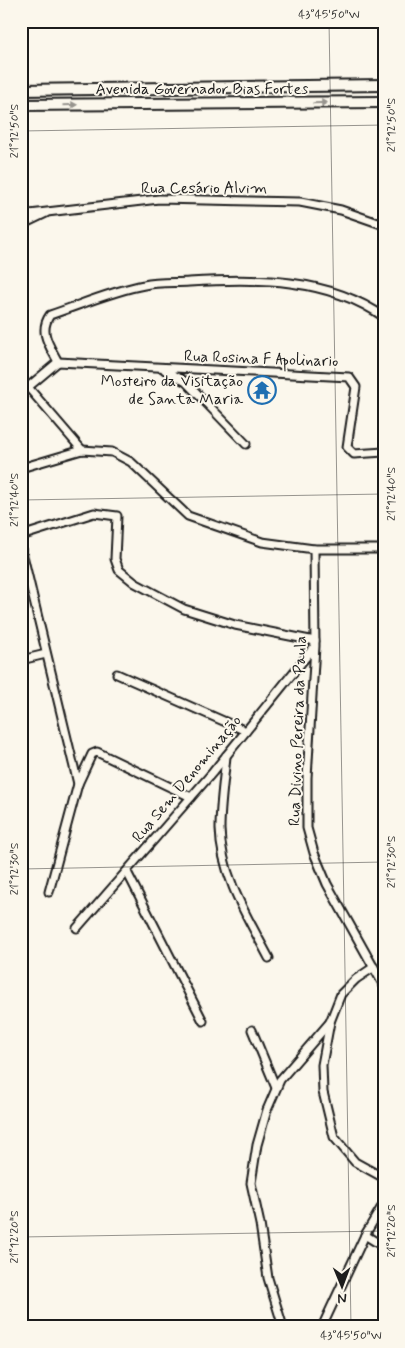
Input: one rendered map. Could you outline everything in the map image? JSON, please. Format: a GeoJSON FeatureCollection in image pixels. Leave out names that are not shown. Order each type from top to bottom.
{"type":"FeatureCollection","features":[{"type":"Feature","properties":{"kind":"main road","name":"Avenida Governador Bias Fortes"},"geometry":{"type":"LineString","coordinates":[[21,90],[384,85]]}},
{"type":"Feature","properties":{"kind":"main road"},"geometry":{"type":"LineString","coordinates":[[292,104],[286,93],[294,86]]}},
{"type":"Feature","properties":{"kind":"main road"},"geometry":{"type":"LineString","coordinates":[[266,103],[272,96],[268,87]]}},
{"type":"Feature","properties":{"kind":"main road"},"geometry":{"type":"LineString","coordinates":[[127,89],[127,104]]}},
{"type":"Feature","properties":{"kind":"main road","name":"Avenida Governador Bias Fortes"},"geometry":{"type":"LineString","coordinates":[[21,105],[384,102]]}},
{"type":"Feature","properties":{"kind":"street","name":"Rua Cesário Alvim"},"geometry":{"type":"LineString","coordinates":[[21,215],[159,199],[300,202],[341,210],[384,225]]}},
{"type":"Feature","properties":{"kind":"street"},"geometry":{"type":"LineString","coordinates":[[21,226],[50,211]]}},
{"type":"Feature","properties":{"kind":"street"},"geometry":{"type":"LineString","coordinates":[[21,393],[58,362],[44,333],[44,324],[50,315],[144,284],[224,280],[295,283],[328,290],[359,302],[384,317]]}},
{"type":"Feature","properties":{"kind":"street","name":"Rua Rosina F Apolinario"},"geometry":{"type":"LineString","coordinates":[[58,362],[163,369],[349,377],[356,386],[347,447],[354,454],[384,452]]}},
{"type":"Feature","properties":{"kind":"street"},"geometry":{"type":"LineString","coordinates":[[163,369],[186,382],[246,444]]}},
{"type":"Feature","properties":{"kind":"street"},"geometry":{"type":"LineString","coordinates":[[21,378],[82,450]]}},
{"type":"Feature","properties":{"kind":"street"},"geometry":{"type":"LineString","coordinates":[[21,468],[82,450],[112,452],[131,462],[188,516],[262,542],[314,550],[384,549]]}},
{"type":"Feature","properties":{"kind":"street"},"geometry":{"type":"LineString","coordinates":[[21,536],[94,514],[117,516],[115,559],[119,570],[136,583],[184,609],[218,620],[315,644]]}},
{"type":"Feature","properties":{"kind":"street"},"geometry":{"type":"LineString","coordinates":[[21,547],[78,784]]}},
{"type":"Feature","properties":{"kind":"street","name":"Rua Divino Pereira da Paula"},"geometry":{"type":"LineString","coordinates":[[314,550],[315,644],[307,778],[307,828],[327,884],[384,986]]}},
{"type":"Feature","properties":{"kind":"street","name":"Rua Sem Denominação"},"geometry":{"type":"LineString","coordinates":[[77,928],[226,756],[315,644]]}},
{"type":"Feature","properties":{"kind":"street"},"geometry":{"type":"LineString","coordinates":[[21,660],[46,654]]}},
{"type":"Feature","properties":{"kind":"street"},"geometry":{"type":"LineString","coordinates":[[117,674],[246,731]]}},
{"type":"Feature","properties":{"kind":"street"},"geometry":{"type":"LineString","coordinates":[[48,892],[78,784],[92,754],[98,752],[191,797]]}},
{"type":"Feature","properties":{"kind":"street"},"geometry":{"type":"LineString","coordinates":[[226,756],[220,831],[226,864],[234,891],[269,958]]}},
{"type":"Feature","properties":{"kind":"street"},"geometry":{"type":"LineString","coordinates":[[127,872],[203,1021]]}},
{"type":"Feature","properties":{"kind":"street"},"geometry":{"type":"LineString","coordinates":[[374,967],[356,979],[341,994],[330,1022],[322,1065],[323,1092],[334,1137],[355,1162],[384,1178]]}},
{"type":"Feature","properties":{"kind":"street"},"geometry":{"type":"LineString","coordinates":[[283,1327],[268,1278],[251,1183],[257,1145],[276,1088],[280,1080],[330,1022]]}},
{"type":"Feature","properties":{"kind":"street"},"geometry":{"type":"LineString","coordinates":[[252,1030],[276,1088]]}},
{"type":"Feature","properties":{"kind":"street"},"geometry":{"type":"LineString","coordinates":[[322,1327],[365,1235],[384,1203]]}},
{"type":"Feature","properties":{"kind":"street"},"geometry":{"type":"LineString","coordinates":[[365,1235],[384,1247]]}},
{"type":"Feature","properties":{"kind":"street"},"geometry":{"type":"LineString","coordinates":[[21,1320],[27,1327]]}},
{"type":"Feature","properties":{"kind":"place","name":"Mosteiro da Visitação de Santa Maria"},"geometry":{"type":"Point","coordinates":[262,390]}}]}
